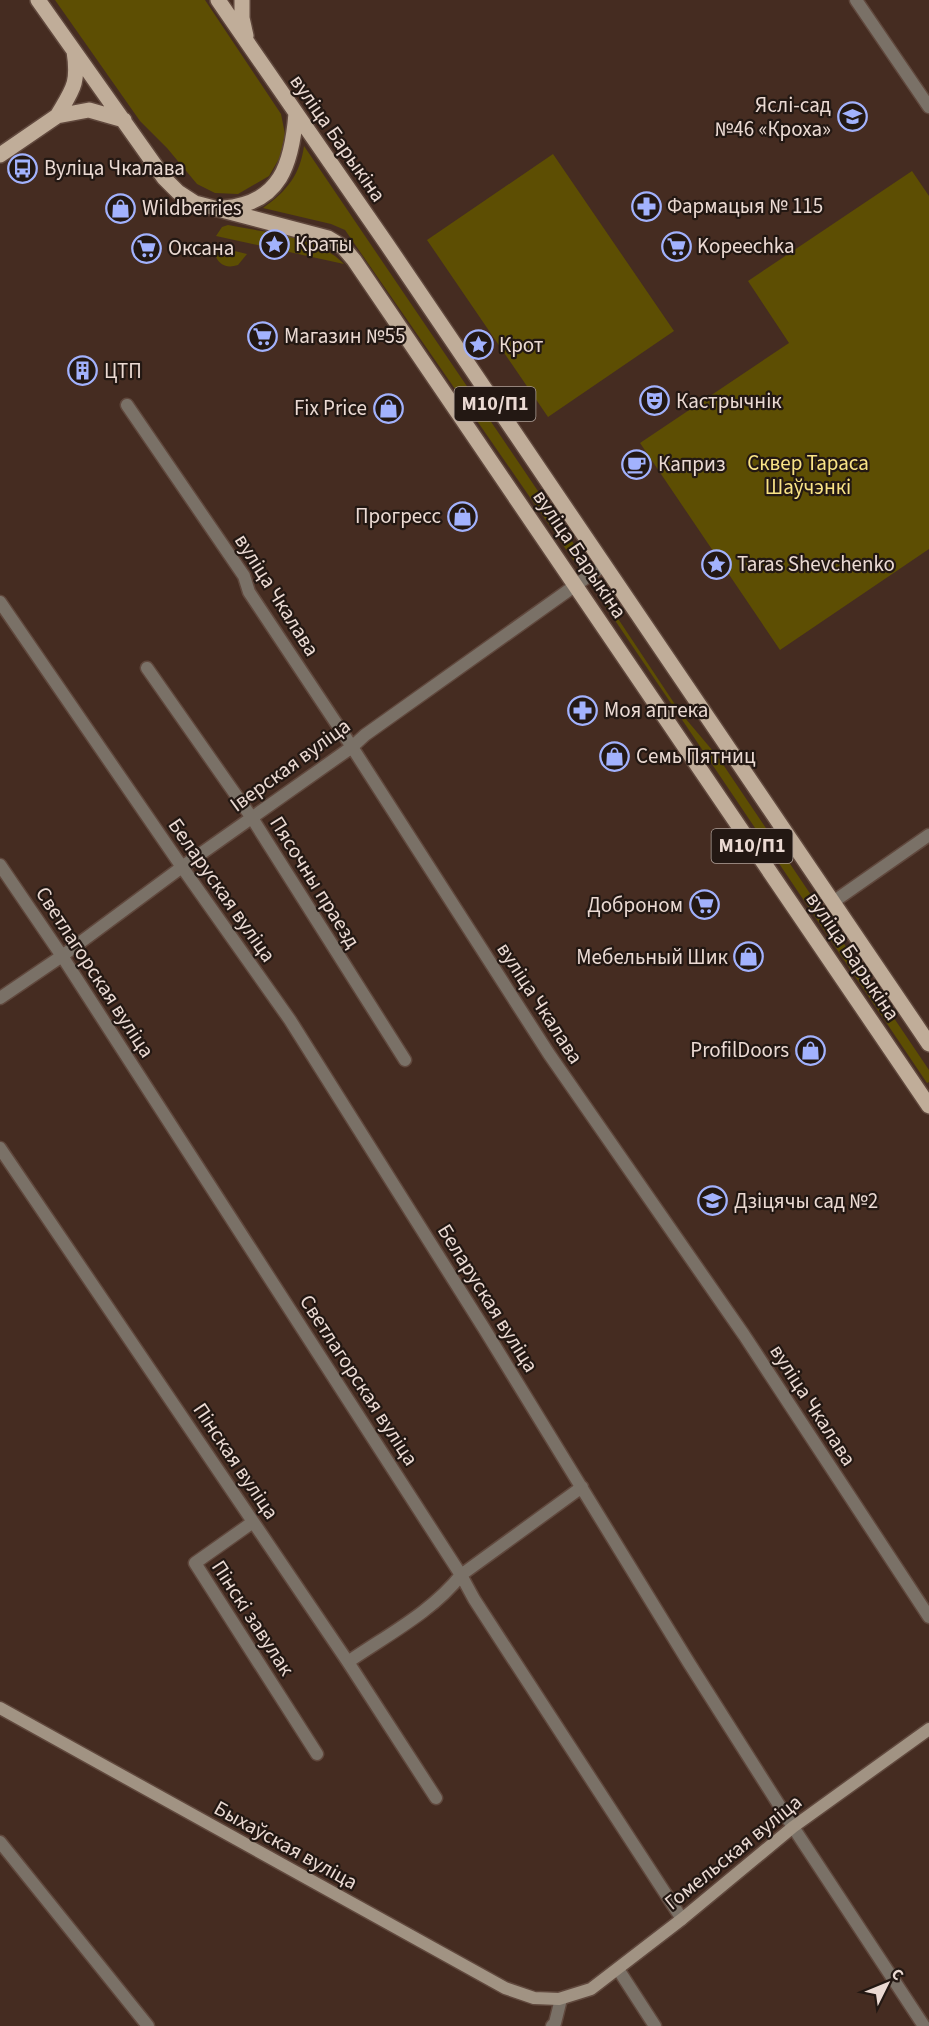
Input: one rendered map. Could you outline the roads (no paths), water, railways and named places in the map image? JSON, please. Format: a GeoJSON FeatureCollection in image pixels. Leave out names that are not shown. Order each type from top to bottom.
{"type":"FeatureCollection","features":[{"type":"Feature","properties":{"kind":"main road","name":"М10/П1"},"geometry":{"type":"LineString","coordinates":[[38,0],[124,120]]}},
{"type":"Feature","properties":{"kind":"main road","name":"вуліца Барыкіна"},"geometry":{"type":"LineString","coordinates":[[218,0],[386,243],[929,1044]]}},
{"type":"Feature","properties":{"kind":"main road"},"geometry":{"type":"LineString","coordinates":[[242,0],[242,18],[248,45]]}},
{"type":"Feature","properties":{"kind":"main road"},"geometry":{"type":"LineString","coordinates":[[57,116],[74,88],[77,71],[74,48]]}},
{"type":"Feature","properties":{"kind":"main road"},"geometry":{"type":"LineString","coordinates":[[0,155],[57,116],[89,110],[124,120]]}},
{"type":"Feature","properties":{"kind":"main road"},"geometry":{"type":"LineString","coordinates":[[214,209],[234,207],[252,200],[268,192],[282,177],[294,139],[296,113]]}},
{"type":"Feature","properties":{"kind":"main road","name":"вуліца Барыкіна"},"geometry":{"type":"LineString","coordinates":[[124,120],[164,177],[178,192],[195,203],[315,234],[328,238],[343,247],[369,281],[929,1106]]}},
{"type":"Feature","properties":{"kind":"main road","name":"Быхаўская вуліца"},"geometry":{"type":"LineString","coordinates":[[0,1708],[505,1988],[534,1998],[560,1999]]}},
{"type":"Feature","properties":{"kind":"main road","name":"Гомельская вуліца"},"geometry":{"type":"LineString","coordinates":[[560,1999],[591,1989],[682,1919],[793,1827],[929,1730]]}},
{"type":"Feature","properties":{"kind":"street"},"geometry":{"type":"LineString","coordinates":[[856,0],[929,107]]}},
{"type":"Feature","properties":{"kind":"street","name":"вуліца Чкалава"},"geometry":{"type":"LineString","coordinates":[[127,405],[244,576],[249,592],[352,747],[549,1054],[744,1335],[929,1617]]}},
{"type":"Feature","properties":{"kind":"street","name":"Іверская вуліца"},"geometry":{"type":"LineString","coordinates":[[0,998],[62,956],[182,867],[604,565]]}},
{"type":"Feature","properties":{"kind":"street","name":"Беларуская вуліца"},"geometry":{"type":"LineString","coordinates":[[0,602],[290,1020],[492,1340],[688,1663],[924,2026]]}},
{"type":"Feature","properties":{"kind":"street","name":"Пясочны праезд"},"geometry":{"type":"LineString","coordinates":[[147,668],[252,818],[405,1060]]}},
{"type":"Feature","properties":{"kind":"street"},"geometry":{"type":"LineString","coordinates":[[832,902],[929,836]]}},
{"type":"Feature","properties":{"kind":"street","name":"Светлагорская вуліца"},"geometry":{"type":"LineString","coordinates":[[0,865],[62,956],[682,1919]]}},
{"type":"Feature","properties":{"kind":"street","name":"Пінская вуліца"},"geometry":{"type":"LineString","coordinates":[[0,1148],[348,1662],[436,1798]]}},
{"type":"Feature","properties":{"kind":"street"},"geometry":{"type":"LineString","coordinates":[[348,1662],[415,1617],[448,1591],[461,1575],[582,1487]]}},
{"type":"Feature","properties":{"kind":"street","name":"Пінскі завулак"},"geometry":{"type":"LineString","coordinates":[[253,1522],[195,1563],[316,1754]]}},
{"type":"Feature","properties":{"kind":"street"},"geometry":{"type":"LineString","coordinates":[[0,1842],[148,2026]]}},
{"type":"Feature","properties":{"kind":"street"},"geometry":{"type":"LineString","coordinates":[[618,1969],[655,2026]]}},
{"type":"Feature","properties":{"kind":"street"},"geometry":{"type":"LineString","coordinates":[[552,2026],[555,2023],[560,1999]]}},
{"type":"Feature","properties":{"kind":"place","name":"Яслі-сад №46 «Кроха»"},"geometry":{"type":"Point","coordinates":[852,117]}},
{"type":"Feature","properties":{"kind":"place","name":"Вуліца Чкалава"},"geometry":{"type":"Point","coordinates":[23,168]}},
{"type":"Feature","properties":{"kind":"place","name":"Фармацыя № 115"},"geometry":{"type":"Point","coordinates":[646,206]}},
{"type":"Feature","properties":{"kind":"place","name":"Wildberries"},"geometry":{"type":"Point","coordinates":[121,208]}},
{"type":"Feature","properties":{"kind":"place","name":"Краты"},"geometry":{"type":"Point","coordinates":[274,244]}},
{"type":"Feature","properties":{"kind":"place","name":"Kopeechka"},"geometry":{"type":"Point","coordinates":[676,246]}},
{"type":"Feature","properties":{"kind":"place","name":"Оксана"},"geometry":{"type":"Point","coordinates":[147,248]}},
{"type":"Feature","properties":{"kind":"place","name":"Магазин №55"},"geometry":{"type":"Point","coordinates":[263,336]}},
{"type":"Feature","properties":{"kind":"place","name":"Крот"},"geometry":{"type":"Point","coordinates":[478,345]}},
{"type":"Feature","properties":{"kind":"place","name":"ЦТП"},"geometry":{"type":"Point","coordinates":[83,371]}},
{"type":"Feature","properties":{"kind":"place","name":"Кастрычнік"},"geometry":{"type":"Point","coordinates":[655,401]}},
{"type":"Feature","properties":{"kind":"place","name":"Fix Price"},"geometry":{"type":"Point","coordinates":[388,408]}},
{"type":"Feature","properties":{"kind":"place","name":"Каприз"},"geometry":{"type":"Point","coordinates":[637,464]}},
{"type":"Feature","properties":{"kind":"place","name":"Прогресс"},"geometry":{"type":"Point","coordinates":[462,516]}},
{"type":"Feature","properties":{"kind":"place","name":"Taras Shevchenko"},"geometry":{"type":"Point","coordinates":[716,564]}},
{"type":"Feature","properties":{"kind":"place","name":"Моя аптека"},"geometry":{"type":"Point","coordinates":[583,710]}},
{"type":"Feature","properties":{"kind":"place","name":"Семь Пятниц"},"geometry":{"type":"Point","coordinates":[615,756]}},
{"type":"Feature","properties":{"kind":"place","name":"Доброном"},"geometry":{"type":"Point","coordinates":[704,905]}},
{"type":"Feature","properties":{"kind":"place","name":"Мебельный Шик"},"geometry":{"type":"Point","coordinates":[749,957]}},
{"type":"Feature","properties":{"kind":"place","name":"ProfilDoors"},"geometry":{"type":"Point","coordinates":[810,1050]}},
{"type":"Feature","properties":{"kind":"place","name":"Дзіцячы сад №2"},"geometry":{"type":"Point","coordinates":[713,1201]}},
{"type":"Feature","properties":{"kind":"park label","name":"Сквер Тараса Шаўчэнкі"},"geometry":{"type":"Point","coordinates":[808,475]}}]}
